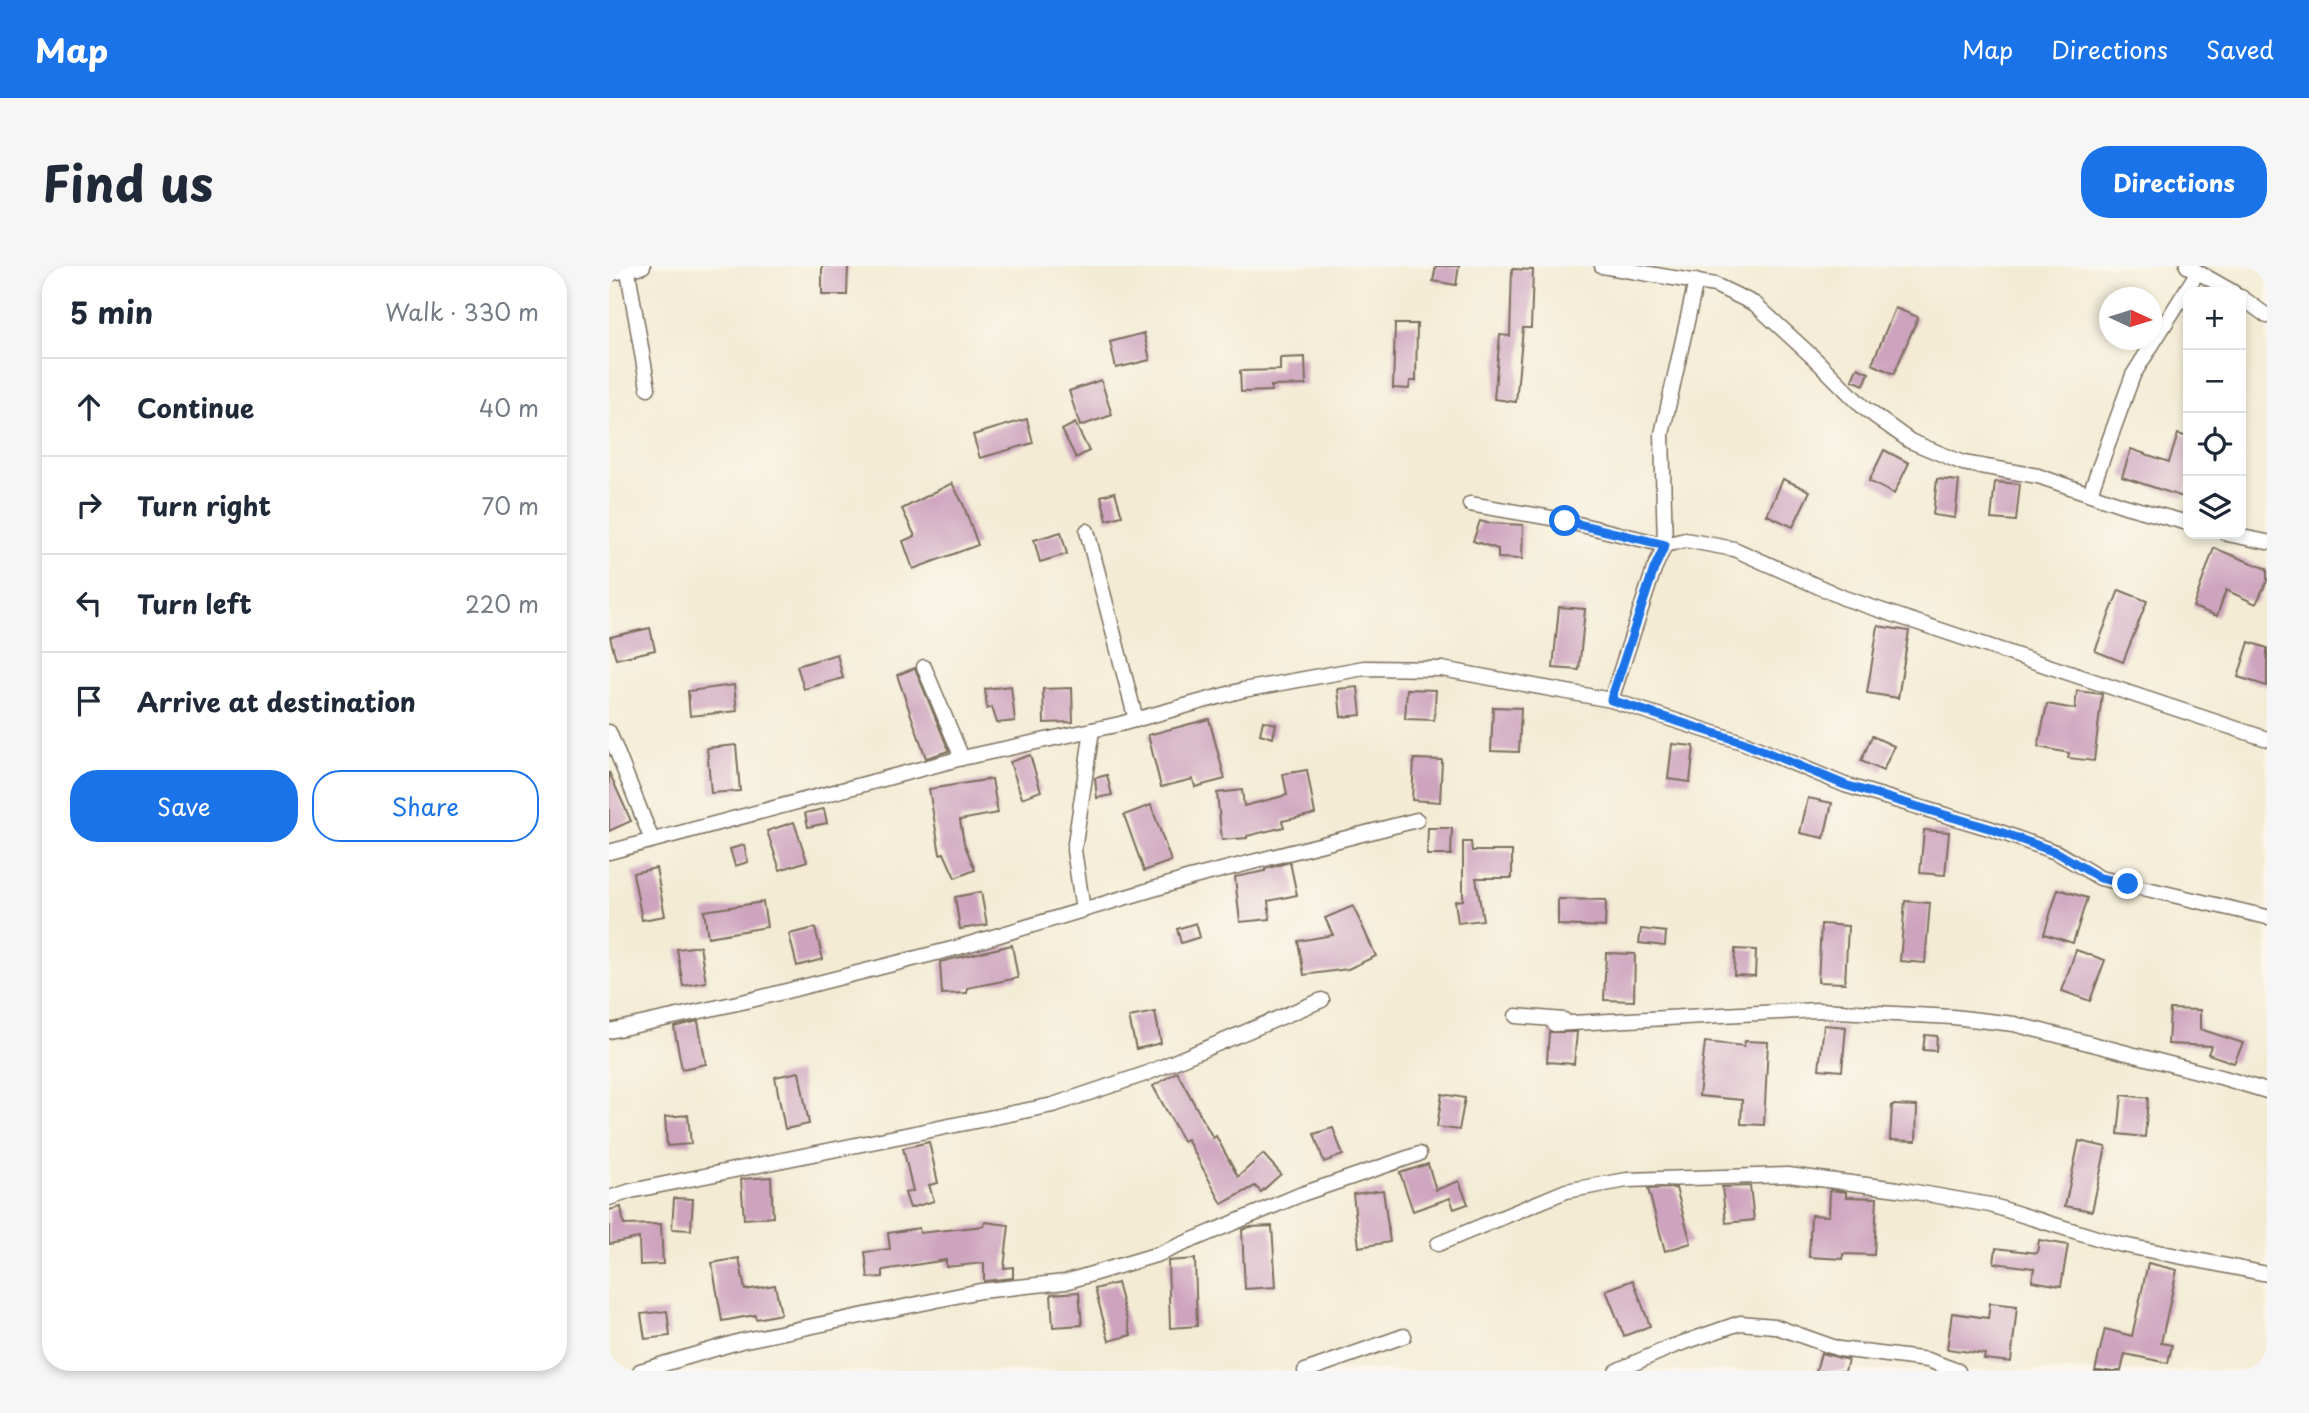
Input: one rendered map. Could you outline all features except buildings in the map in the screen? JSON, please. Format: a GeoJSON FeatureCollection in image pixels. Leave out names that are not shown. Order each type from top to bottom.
{"type":"FeatureCollection","features":[{"type":"Feature","properties":{"kind":"street"},"geometry":{"type":"LineString","coordinates":[[627,266],[648,388]]}},
{"type":"Feature","properties":{"kind":"street"},"geometry":{"type":"LineString","coordinates":[[609,274],[643,266]]}},
{"type":"Feature","properties":{"kind":"street"},"geometry":{"type":"LineString","coordinates":[[1602,266],[1715,285],[1755,304],[1864,408],[1910,441],[1963,463],[2038,476],[2125,506],[2183,522]]}},
{"type":"Feature","properties":{"kind":"street"},"geometry":{"type":"LineString","coordinates":[[2091,493],[2133,375],[2192,270],[2224,287]]}},
{"type":"Feature","properties":{"kind":"street"},"geometry":{"type":"LineString","coordinates":[[1611,700],[1654,569],[1665,545],[1662,434],[1696,281]]}},
{"type":"Feature","properties":{"kind":"street"},"geometry":{"type":"LineString","coordinates":[[2246,300],[2267,316]]}},
{"type":"Feature","properties":{"kind":"street"},"geometry":{"type":"LineString","coordinates":[[1470,503],[1557,519],[1665,545],[1685,540],[1734,549],[1844,598],[2267,738]]}},
{"type":"Feature","properties":{"kind":"street"},"geometry":{"type":"LineString","coordinates":[[1087,531],[1136,720]]}},
{"type":"Feature","properties":{"kind":"street"},"geometry":{"type":"LineString","coordinates":[[2246,538],[2267,542]]}},
{"type":"Feature","properties":{"kind":"street"},"geometry":{"type":"LineString","coordinates":[[924,667],[962,758]]}},
{"type":"Feature","properties":{"kind":"street"},"geometry":{"type":"LineString","coordinates":[[609,852],[962,758],[1136,720],[1243,690],[1364,668],[1442,669],[1611,700],[1742,742],[1845,785],[2058,853],[2100,878],[2267,917]]}},
{"type":"Feature","properties":{"kind":"street"},"geometry":{"type":"LineString","coordinates":[[1083,910],[1074,850],[1092,730]]}},
{"type":"Feature","properties":{"kind":"street"},"geometry":{"type":"LineString","coordinates":[[609,732],[652,840]]}},
{"type":"Feature","properties":{"kind":"street"},"geometry":{"type":"LineString","coordinates":[[609,1031],[751,1000],[956,948],[1190,878],[1417,820]]}},
{"type":"Feature","properties":{"kind":"street"},"geometry":{"type":"LineString","coordinates":[[609,1198],[631,1191],[1053,1105],[1145,1074],[1322,1000]]}},
{"type":"Feature","properties":{"kind":"street"},"geometry":{"type":"LineString","coordinates":[[1554,1024],[1818,1010],[1953,1017],[2014,1024],[2267,1091]]}},
{"type":"Feature","properties":{"kind":"street"},"geometry":{"type":"LineString","coordinates":[[1516,1016],[1593,1022]]}},
{"type":"Feature","properties":{"kind":"street"},"geometry":{"type":"LineString","coordinates":[[640,1371],[754,1339],[980,1292],[1065,1282],[1159,1254],[1302,1194],[1419,1154]]}},
{"type":"Feature","properties":{"kind":"street"},"geometry":{"type":"LineString","coordinates":[[1438,1244],[1566,1191],[1627,1180],[1788,1175],[1898,1189],[1990,1205],[2113,1243],[2264,1275]]}},
{"type":"Feature","properties":{"kind":"street"},"geometry":{"type":"LineString","coordinates":[[1616,1371],[1671,1347],[1740,1323],[1774,1326],[1839,1349],[1928,1360],[1958,1371]]}},
{"type":"Feature","properties":{"kind":"street"},"geometry":{"type":"LineString","coordinates":[[1305,1371],[1404,1336]]}},
{"type":"Feature","properties":{"kind":"route"},"geometry":{"type":"LineString","coordinates":[[1565,521],[1665,545],[1654,569],[1611,700],[1742,742],[1845,785],[1992,829],[2058,853],[2100,878],[2128,884]]}}]}
